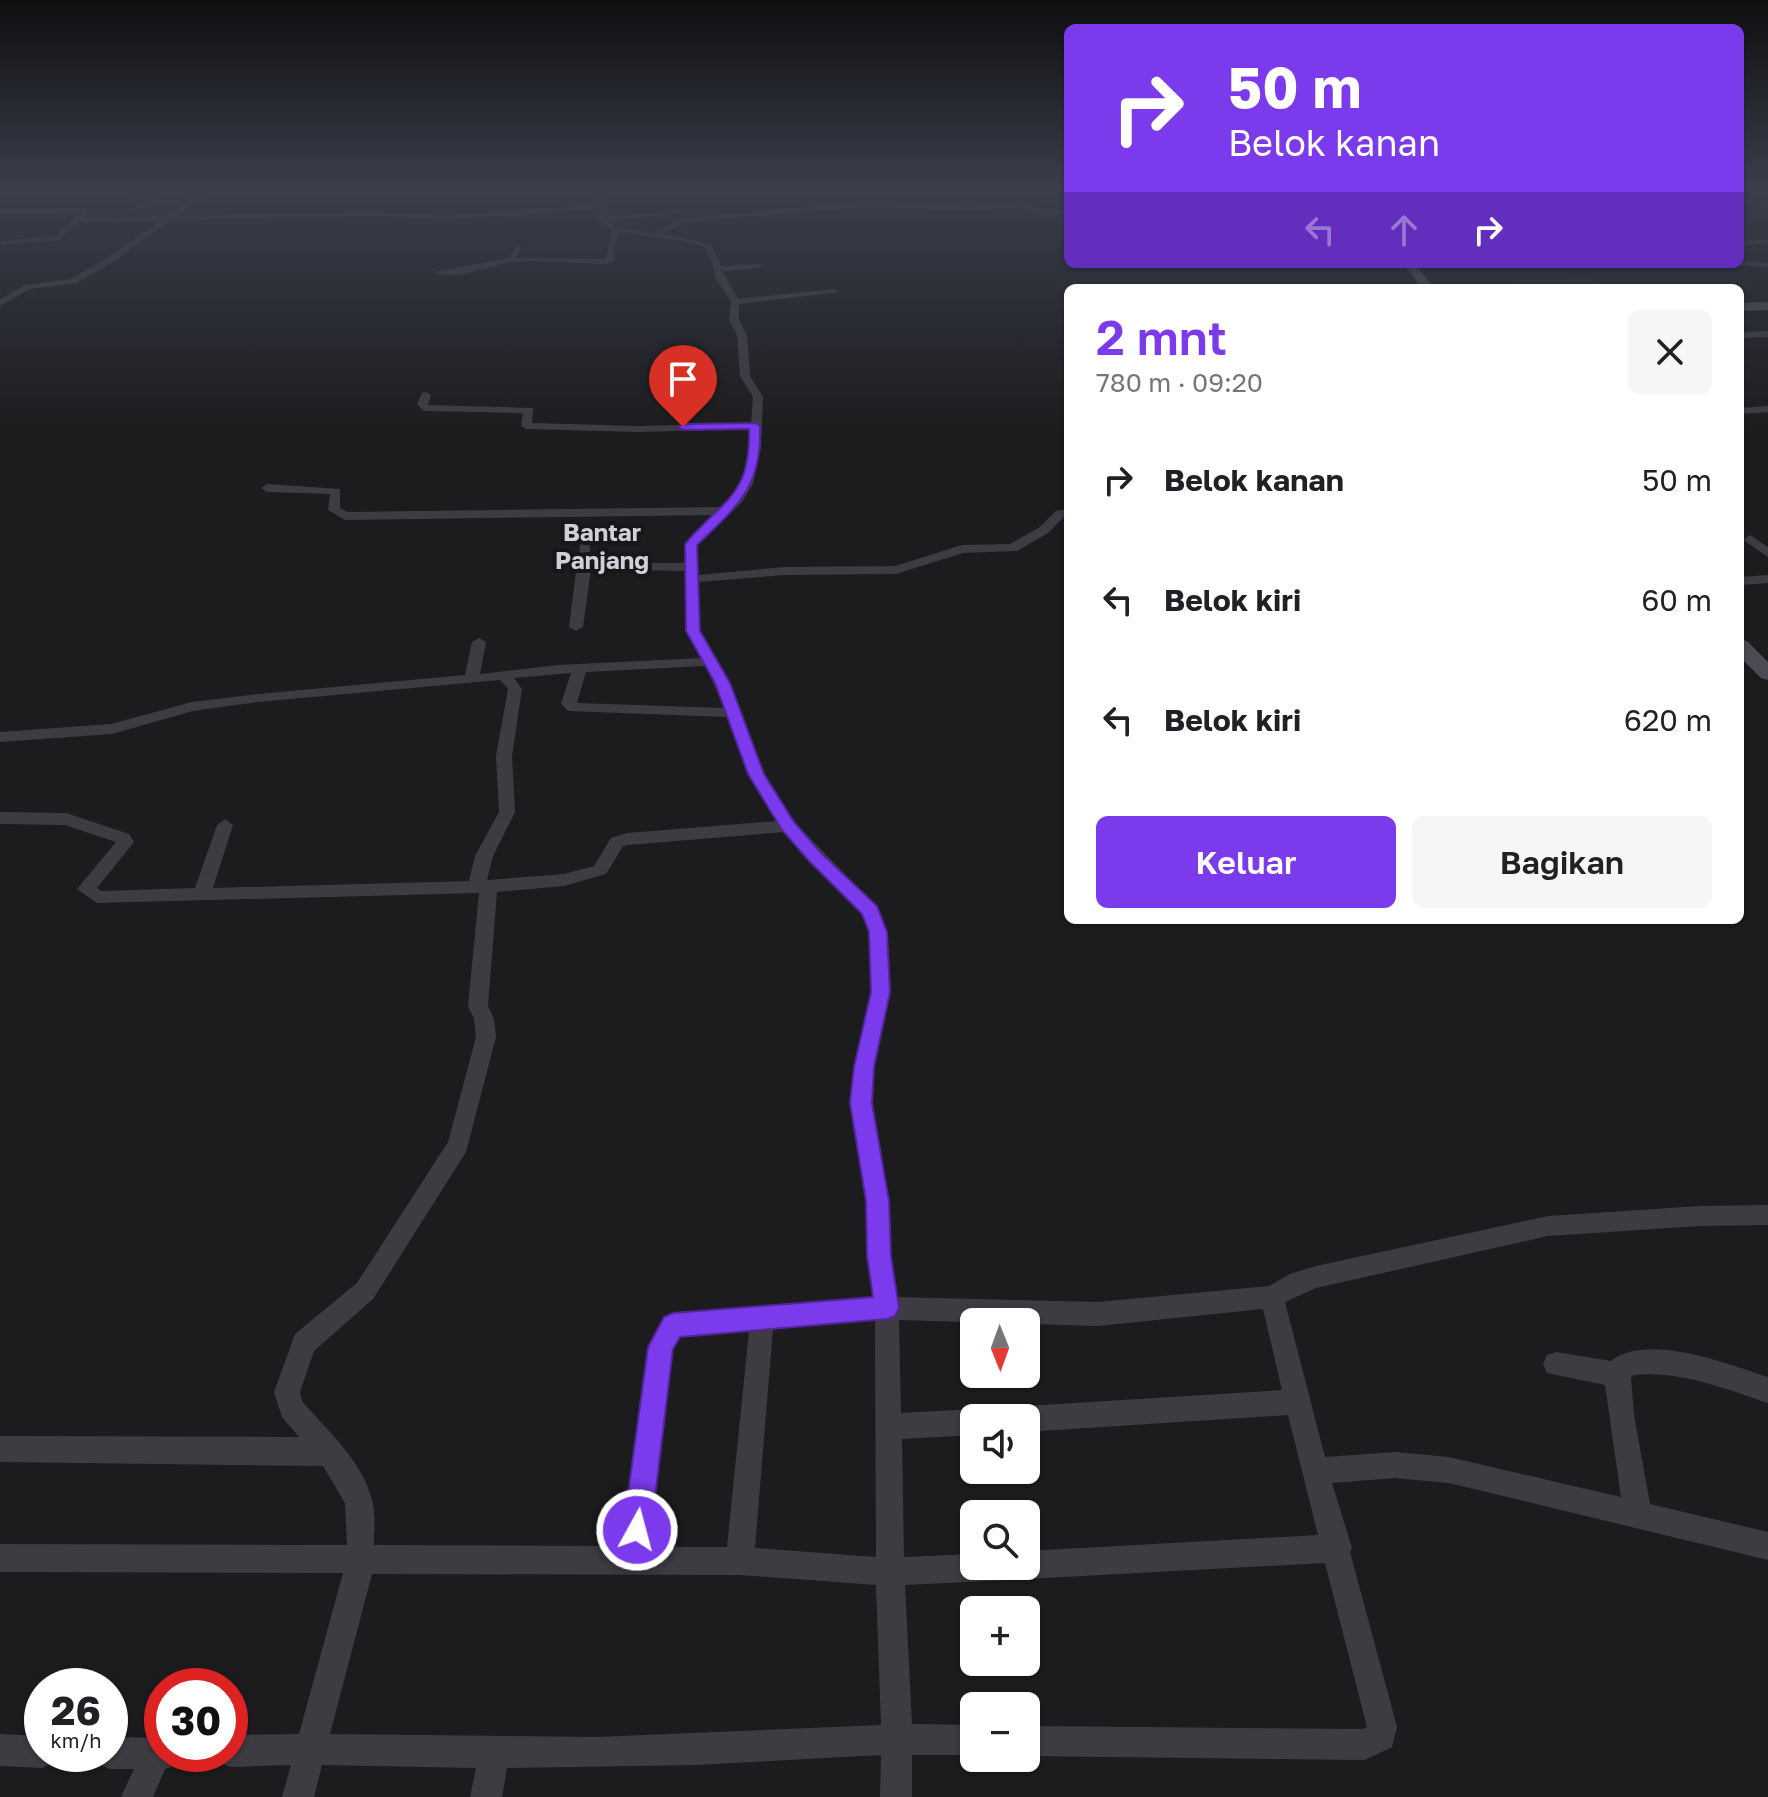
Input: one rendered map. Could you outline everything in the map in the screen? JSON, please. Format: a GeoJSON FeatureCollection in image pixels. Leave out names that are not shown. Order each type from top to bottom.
{"type":"FeatureCollection","features":[{"type":"Feature","properties":{"kind":"street"},"geometry":{"type":"LineString","coordinates":[[1,303],[28,287],[73,281],[91,271]]}},
{"type":"Feature","properties":{"kind":"street"},"geometry":{"type":"LineString","coordinates":[[438,272],[454,271]]}},
{"type":"Feature","properties":{"kind":"street"},"geometry":{"type":"LineString","coordinates":[[718,271],[735,302],[734,320],[742,335],[745,376],[758,397],[755,448],[747,484],[728,511],[694,539],[689,553],[693,631],[722,683],[756,774],[788,826],[870,911],[878,932],[881,992],[864,1067],[861,1103],[877,1201],[879,1256],[887,1308],[896,1797]]}},
{"type":"Feature","properties":{"kind":"street"},"geometry":{"type":"LineString","coordinates":[[735,302],[835,292]]}},
{"type":"Feature","properties":{"kind":"street"},"geometry":{"type":"LineString","coordinates":[[1744,305],[1768,306]]}},
{"type":"Feature","properties":{"kind":"street"},"geometry":{"type":"LineString","coordinates":[[1744,335],[1768,334]]}},
{"type":"Feature","properties":{"kind":"street"},"geometry":{"type":"LineString","coordinates":[[426,395],[422,404],[424,408],[529,410],[526,426],[622,429],[755,426]]}},
{"type":"Feature","properties":{"kind":"street"},"geometry":{"type":"LineString","coordinates":[[1744,411],[1768,409]]}},
{"type":"Feature","properties":{"kind":"street"},"geometry":{"type":"LineString","coordinates":[[267,488],[336,491],[334,510],[345,516],[728,511]]}},
{"type":"Feature","properties":{"kind":"street"},"geometry":{"type":"LineString","coordinates":[[585,543],[584,563],[611,568],[692,573],[896,570],[962,549],[1013,548],[1064,514]]}},
{"type":"Feature","properties":{"kind":"street"},"geometry":{"type":"LineString","coordinates":[[1047,527],[1064,526]]}},
{"type":"Feature","properties":{"kind":"street"},"geometry":{"type":"LineString","coordinates":[[1750,539],[1768,553]]}},
{"type":"Feature","properties":{"kind":"street"},"geometry":{"type":"LineString","coordinates":[[576,627],[583,572],[588,565]]}},
{"type":"Feature","properties":{"kind":"street"},"geometry":{"type":"LineString","coordinates":[[1744,581],[1768,579]]}},
{"type":"Feature","properties":{"kind":"street"},"geometry":{"type":"LineString","coordinates":[[471,680],[479,642]]}},
{"type":"Feature","properties":{"kind":"street"},"geometry":{"type":"LineString","coordinates":[[1744,649],[1768,674]]}},
{"type":"Feature","properties":{"kind":"street"},"geometry":{"type":"LineString","coordinates":[[0,737],[112,729],[153,715],[246,699],[471,680],[558,669],[709,662]]}},
{"type":"Feature","properties":{"kind":"street"},"geometry":{"type":"LineString","coordinates":[[579,670],[569,704],[573,708],[732,713]]}},
{"type":"Feature","properties":{"kind":"street"},"geometry":{"type":"LineString","coordinates":[[298,1797],[361,1560],[359,1501],[341,1466],[291,1408],[287,1392],[304,1343],[365,1291],[458,1145],[486,1037],[484,1019],[478,1006],[484,856],[507,812],[504,756],[515,689],[503,675]]}},
{"type":"Feature","properties":{"kind":"street"},"geometry":{"type":"LineString","coordinates":[[0,818],[66,819],[123,838],[125,842],[121,848],[88,884],[86,889],[97,897],[367,892],[564,880],[596,872],[617,842],[627,839],[788,826]]}},
{"type":"Feature","properties":{"kind":"street"},"geometry":{"type":"LineString","coordinates":[[202,893],[225,825]]}},
{"type":"Feature","properties":{"kind":"street"},"geometry":{"type":"LineString","coordinates":[[633,1560],[665,1334],[673,1325],[887,1308],[1098,1314],[1272,1297],[1307,1280],[1548,1226],[1768,1215]]}},
{"type":"Feature","properties":{"kind":"street"},"geometry":{"type":"LineString","coordinates":[[1040,1741],[1365,1745],[1377,1741],[1382,1727],[1338,1548],[1296,1402],[1272,1297]]}},
{"type":"Feature","properties":{"kind":"street"},"geometry":{"type":"LineString","coordinates":[[740,1561],[762,1320]]}},
{"type":"Feature","properties":{"kind":"street"},"geometry":{"type":"LineString","coordinates":[[1638,1515],[1617,1375],[1625,1363],[1632,1361],[1694,1367],[1768,1390]]}},
{"type":"Feature","properties":{"kind":"street"},"geometry":{"type":"LineString","coordinates":[[1556,1364],[1617,1375]]}},
{"type":"Feature","properties":{"kind":"street"},"geometry":{"type":"LineString","coordinates":[[1040,1418],[1296,1402]]}},
{"type":"Feature","properties":{"kind":"street"},"geometry":{"type":"LineString","coordinates":[[889,1427],[960,1423]]}},
{"type":"Feature","properties":{"kind":"street"},"geometry":{"type":"LineString","coordinates":[[0,1449],[304,1450],[328,1453]]}},
{"type":"Feature","properties":{"kind":"street"},"geometry":{"type":"LineString","coordinates":[[1316,1471],[1423,1466],[1768,1546]]}},
{"type":"Feature","properties":{"kind":"street"},"geometry":{"type":"LineString","coordinates":[[1040,1564],[1338,1548]]}},
{"type":"Feature","properties":{"kind":"street"},"geometry":{"type":"LineString","coordinates":[[0,1558],[740,1561],[890,1572],[960,1568]]}},
{"type":"Feature","properties":{"kind":"street"},"geometry":{"type":"LineString","coordinates":[[248,1750],[312,1748],[495,1753],[724,1751],[897,1739],[960,1740]]}},
{"type":"Feature","properties":{"kind":"street"},"geometry":{"type":"LineString","coordinates":[[0,1750],[24,1751]]}},
{"type":"Feature","properties":{"kind":"street"},"geometry":{"type":"LineString","coordinates":[[486,1797],[495,1753]]}},
{"type":"Feature","properties":{"kind":"street"},"geometry":{"type":"LineString","coordinates":[[137,1797],[152,1772]]}},
{"type":"Feature","properties":{"kind":"shaded area"},"geometry":{"type":"Polygon","coordinates":[[[1592,279],[1599,284],[1521,284],[1516,280],[1592,279]]]}},
{"type":"Feature","properties":{"kind":"district","name":"Bantar Panjang"},"geometry":{"type":"Point","coordinates":[602,547]}},
{"type":"Feature","properties":{"kind":"route"},"geometry":{"type":"LineString","coordinates":[[637,1530],[661,1347],[665,1334],[673,1325],[887,1308],[879,1256],[877,1201],[861,1103],[864,1067],[881,992],[878,932],[870,911],[788,826],[756,774],[722,683],[693,631],[695,605],[689,560],[691,544],[728,511],[747,484],[755,448],[755,426],[683,427]]}}]}
